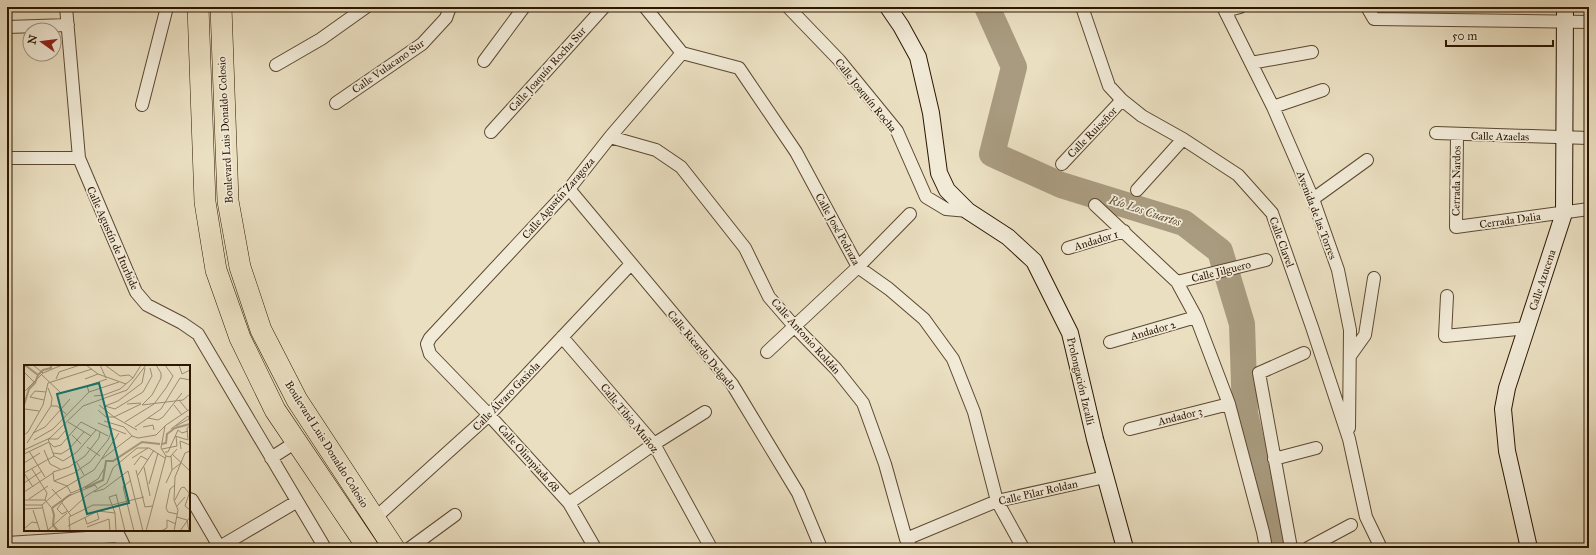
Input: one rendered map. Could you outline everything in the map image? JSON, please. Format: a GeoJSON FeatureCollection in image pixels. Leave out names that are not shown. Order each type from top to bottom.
{"type":"FeatureCollection","features":[{"type":"Feature","properties":{"kind":"highway","name":"Boulevard Luis Donaldo Colosio"},"geometry":{"type":"LineString","coordinates":[[198,7],[205,202],[216,270],[240,338],[275,410],[368,548]]}},
{"type":"Feature","properties":{"kind":"highway","name":"Boulevard Luis Donaldo Colosio"},"geometry":{"type":"LineString","coordinates":[[221,7],[228,201],[240,267],[261,330],[297,400],[394,548]]}},
{"type":"Feature","properties":{"kind":"street","name":"Calle Agustín de Iturbide"},"geometry":{"type":"LineString","coordinates":[[66,7],[78,158],[136,292],[147,305],[182,323],[198,334],[296,502],[325,548]]}},
{"type":"Feature","properties":{"kind":"street"},"geometry":{"type":"LineString","coordinates":[[142,105],[167,7]]}},
{"type":"Feature","properties":{"kind":"street"},"geometry":{"type":"LineString","coordinates":[[276,66],[321,39],[366,7]]}},
{"type":"Feature","properties":{"kind":"street","name":"Calle Vulacano Sur"},"geometry":{"type":"LineString","coordinates":[[336,103],[422,44],[446,18],[450,7]]}},
{"type":"Feature","properties":{"kind":"street"},"geometry":{"type":"LineString","coordinates":[[484,61],[524,7]]}},
{"type":"Feature","properties":{"kind":"street","name":"Calle Joaquín Rocha Sur"},"geometry":{"type":"LineString","coordinates":[[491,132],[604,7]]}},
{"type":"Feature","properties":{"kind":"street"},"geometry":{"type":"LineString","coordinates":[[645,7],[682,53]]}},
{"type":"Feature","properties":{"kind":"street","name":"Calle Joaquín Rocha"},"geometry":{"type":"LineString","coordinates":[[788,7],[839,60],[897,131],[926,197],[946,209],[968,211]]}},
{"type":"Feature","properties":{"kind":"street","name":"Prolongación Izcalli"},"geometry":{"type":"LineString","coordinates":[[888,7],[901,26],[918,57],[931,113],[939,173],[947,190],[968,211],[1008,237],[1034,261],[1070,333],[1105,477],[1125,548]]}},
{"type":"Feature","properties":{"kind":"street","name":"Calle Clavel"},"geometry":{"type":"LineString","coordinates":[[1082,7],[1109,86],[1122,100],[1142,116],[1183,139],[1238,175],[1272,213],[1312,326],[1349,439],[1366,517],[1382,548]]}},
{"type":"Feature","properties":{"kind":"street"},"geometry":{"type":"LineString","coordinates":[[1224,9],[1240,7]]}},
{"type":"Feature","properties":{"kind":"street"},"geometry":{"type":"LineString","coordinates":[[1367,7],[1374,18],[1565,14],[1589,22]]}},
{"type":"Feature","properties":{"kind":"street","name":"Avenida de las Torres"},"geometry":{"type":"LineString","coordinates":[[1224,9],[1273,107],[1313,199],[1338,270],[1350,330],[1349,439]]}},
{"type":"Feature","properties":{"kind":"street","name":"Calle Azucena"},"geometry":{"type":"LineString","coordinates":[[1529,548],[1507,450],[1503,409],[1507,388],[1564,213],[1565,14]]}},
{"type":"Feature","properties":{"kind":"street"},"geometry":{"type":"LineString","coordinates":[[7,27],[68,26]]}},
{"type":"Feature","properties":{"kind":"street"},"geometry":{"type":"LineString","coordinates":[[1251,63],[1312,52]]}},
{"type":"Feature","properties":{"kind":"street","name":"Calle Agustín Zaragoza"},"geometry":{"type":"LineString","coordinates":[[430,338],[569,189],[610,137],[682,53]]}},
{"type":"Feature","properties":{"kind":"street","name":"Calle José Pedraza"},"geometry":{"type":"LineString","coordinates":[[682,53],[739,68],[796,152],[858,267],[889,289],[924,318],[953,359],[974,412],[997,500],[1023,548]]}},
{"type":"Feature","properties":{"kind":"street"},"geometry":{"type":"LineString","coordinates":[[1273,107],[1323,90]]}},
{"type":"Feature","properties":{"kind":"street","name":"Calle Ruiseñor"},"geometry":{"type":"LineString","coordinates":[[1062,164],[1122,100]]}},
{"type":"Feature","properties":{"kind":"street","name":"Calle Azaelas"},"geometry":{"type":"LineString","coordinates":[[1436,133],[1456,135],[1589,138]]}},
{"type":"Feature","properties":{"kind":"street","name":"Cerrada Nardos"},"geometry":{"type":"LineString","coordinates":[[1456,135],[1456,227]]}},
{"type":"Feature","properties":{"kind":"street","name":"Calle Antonio Roldán"},"geometry":{"type":"LineString","coordinates":[[610,137],[656,150],[681,167],[745,248],[769,296],[795,327],[836,370],[863,403],[886,464],[909,544]]}},
{"type":"Feature","properties":{"kind":"street"},"geometry":{"type":"LineString","coordinates":[[1136,190],[1183,139]]}},
{"type":"Feature","properties":{"kind":"street"},"geometry":{"type":"LineString","coordinates":[[7,158],[78,158]]}},
{"type":"Feature","properties":{"kind":"street"},"geometry":{"type":"LineString","coordinates":[[1313,199],[1367,160]]}},
{"type":"Feature","properties":{"kind":"street","name":"Calle Ricardo Delgado"},"geometry":{"type":"LineString","coordinates":[[569,189],[630,265],[732,384],[798,493],[821,548]]}},
{"type":"Feature","properties":{"kind":"street"},"geometry":{"type":"LineString","coordinates":[[1095,205],[1177,282],[1196,317],[1229,404],[1266,548]]}},
{"type":"Feature","properties":{"kind":"street","name":"Cerrada Dalia"},"geometry":{"type":"LineString","coordinates":[[1456,227],[1589,209]]}},
{"type":"Feature","properties":{"kind":"street"},"geometry":{"type":"LineString","coordinates":[[767,352],[858,267],[910,214]]}},
{"type":"Feature","properties":{"kind":"street","name":"Andador 1"},"geometry":{"type":"LineString","coordinates":[[1068,248],[1124,231]]}},
{"type":"Feature","properties":{"kind":"street","name":"Calle Jilguero"},"geometry":{"type":"LineString","coordinates":[[1177,282],[1266,260]]}},
{"type":"Feature","properties":{"kind":"street","name":"Calle Álvaro Gaxiola"},"geometry":{"type":"LineString","coordinates":[[374,519],[489,415],[630,265]]}},
{"type":"Feature","properties":{"kind":"street"},"geometry":{"type":"LineString","coordinates":[[1350,356],[1365,335],[1374,278]]}},
{"type":"Feature","properties":{"kind":"street"},"geometry":{"type":"LineString","coordinates":[[1447,296],[1445,336],[1527,328]]}},
{"type":"Feature","properties":{"kind":"street","name":"Andador 2"},"geometry":{"type":"LineString","coordinates":[[1110,342],[1196,317]]}},
{"type":"Feature","properties":{"kind":"street","name":"Calle Tibio Muñoz"},"geometry":{"type":"LineString","coordinates":[[562,337],[654,444],[711,548]]}},
{"type":"Feature","properties":{"kind":"street","name":"Calle Olimpiada 68"},"geometry":{"type":"LineString","coordinates":[[430,338],[427,344],[430,354],[489,415],[569,502],[595,548]]}},
{"type":"Feature","properties":{"kind":"street"},"geometry":{"type":"LineString","coordinates":[[1290,548],[1259,373],[1304,353]]}},
{"type":"Feature","properties":{"kind":"street","name":"Andador 3"},"geometry":{"type":"LineString","coordinates":[[1130,429],[1229,404]]}},
{"type":"Feature","properties":{"kind":"street"},"geometry":{"type":"LineString","coordinates":[[569,502],[704,412]]}},
{"type":"Feature","properties":{"kind":"street"},"geometry":{"type":"LineString","coordinates":[[271,458],[296,442]]}},
{"type":"Feature","properties":{"kind":"street"},"geometry":{"type":"LineString","coordinates":[[1274,459],[1316,448]]}},
{"type":"Feature","properties":{"kind":"street","name":"Calle Pilar Roldan"},"geometry":{"type":"LineString","coordinates":[[909,544],[997,500],[1105,477]]}},
{"type":"Feature","properties":{"kind":"street"},"geometry":{"type":"LineString","coordinates":[[190,499],[192,500],[219,548],[296,502]]}},
{"type":"Feature","properties":{"kind":"street"},"geometry":{"type":"LineString","coordinates":[[410,548],[455,515]]}},
{"type":"Feature","properties":{"kind":"street"},"geometry":{"type":"LineString","coordinates":[[1308,548],[1351,525]]}},
{"type":"Feature","properties":{"kind":"street"},"geometry":{"type":"LineString","coordinates":[[7,543],[117,533],[125,548]]}},
{"type":"Feature","properties":{"kind":"waterway","name":"Río Los Cuartos"},"geometry":{"type":"LineString","coordinates":[[987,7],[1014,67],[992,154],[1061,185],[1184,223],[1220,251],[1242,324],[1245,413],[1276,548]]}}]}
